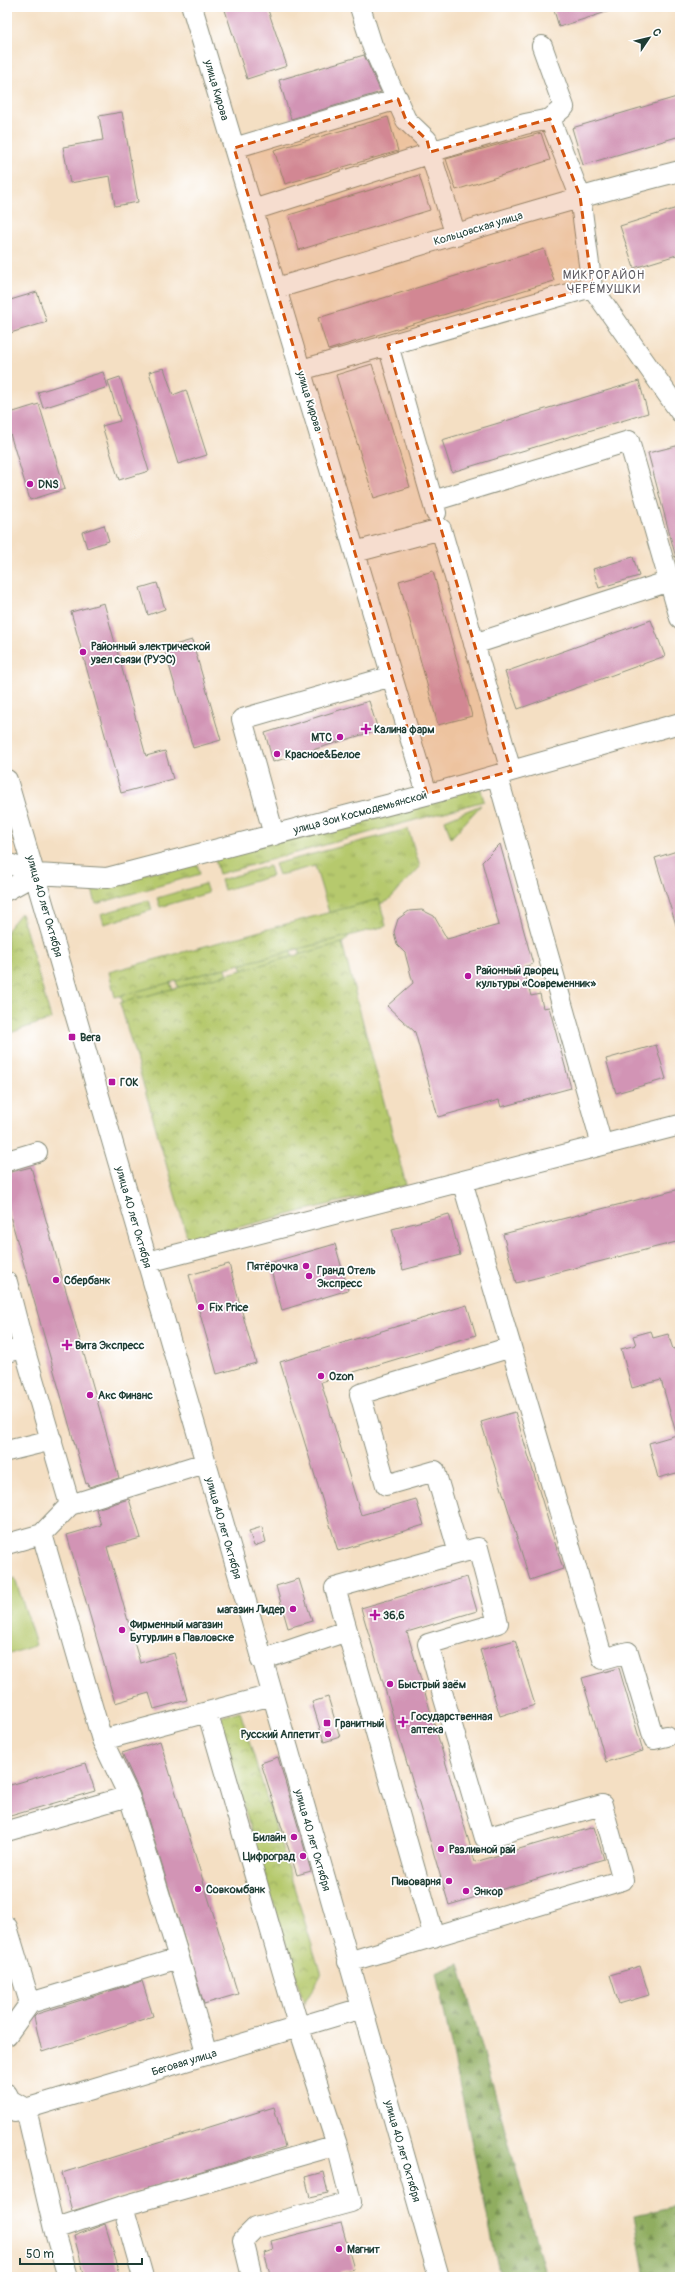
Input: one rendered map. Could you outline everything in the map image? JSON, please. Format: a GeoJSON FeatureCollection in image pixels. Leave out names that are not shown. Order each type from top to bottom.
{"type":"FeatureCollection","features":[{"type":"Feature","properties":{"kind":"street","name":"улица Кирова"},"geometry":{"type":"LineString","coordinates":[[192,7],[427,794]]}},
{"type":"Feature","properties":{"kind":"street"},"geometry":{"type":"LineString","coordinates":[[360,7],[372,45],[398,99],[406,120],[427,140],[456,236]]}},
{"type":"Feature","properties":{"kind":"street"},"geometry":{"type":"LineString","coordinates":[[253,210],[430,153],[525,124],[550,119],[564,107],[542,46]]}},
{"type":"Feature","properties":{"kind":"street"},"geometry":{"type":"LineString","coordinates":[[234,148],[398,99]]}},
{"type":"Feature","properties":{"kind":"street"},"geometry":{"type":"LineString","coordinates":[[550,119],[580,196],[592,287],[680,412]]}},
{"type":"Feature","properties":{"kind":"street","name":"Кольцовская улица"},"geometry":{"type":"LineString","coordinates":[[277,288],[456,236],[580,196],[680,171]]}},
{"type":"Feature","properties":{"kind":"street"},"geometry":{"type":"LineString","coordinates":[[301,370],[592,287]]}},
{"type":"Feature","properties":{"kind":"street"},"geometry":{"type":"LineString","coordinates":[[388,345],[474,644],[504,773],[602,1145]]}},
{"type":"Feature","properties":{"kind":"street"},"geometry":{"type":"LineString","coordinates":[[433,501],[629,441],[680,618]]}},
{"type":"Feature","properties":{"kind":"street"},"geometry":{"type":"LineString","coordinates":[[355,552],[441,529]]}},
{"type":"Feature","properties":{"kind":"street"},"geometry":{"type":"LineString","coordinates":[[474,644],[670,581]]}},
{"type":"Feature","properties":{"kind":"street"},"geometry":{"type":"LineString","coordinates":[[274,835],[242,719],[392,676]]}},
{"type":"Feature","properties":{"kind":"street","name":"улица Зои Космодемьянской"},"geometry":{"type":"LineString","coordinates":[[36,874],[107,878],[427,794],[680,723]]}},
{"type":"Feature","properties":{"kind":"street","name":"улица 40 лет Октября"},"geometry":{"type":"LineString","coordinates":[[7,780],[36,874],[148,1262],[439,2277]]}},
{"type":"Feature","properties":{"kind":"street"},"geometry":{"type":"LineString","coordinates":[[7,863],[36,874]]}},
{"type":"Feature","properties":{"kind":"street"},"geometry":{"type":"LineString","coordinates":[[7,890],[36,874]]}},
{"type":"Feature","properties":{"kind":"street"},"geometry":{"type":"LineString","coordinates":[[148,1262],[680,1125]]}},
{"type":"Feature","properties":{"kind":"street"},"geometry":{"type":"LineString","coordinates":[[7,1161],[37,1152]]}},
{"type":"Feature","properties":{"kind":"street"},"geometry":{"type":"LineString","coordinates":[[462,1181],[604,1659],[628,1652],[654,1739],[667,1736]]}},
{"type":"Feature","properties":{"kind":"street"},"geometry":{"type":"LineString","coordinates":[[7,1282],[16,1350],[52,1440],[70,1505]]}},
{"type":"Feature","properties":{"kind":"street"},"geometry":{"type":"LineString","coordinates":[[459,1553],[435,1471],[386,1485],[360,1394],[511,1347]]}},
{"type":"Feature","properties":{"kind":"street"},"geometry":{"type":"LineString","coordinates":[[7,1451],[52,1440]]}},
{"type":"Feature","properties":{"kind":"street"},"geometry":{"type":"LineString","coordinates":[[7,1544],[42,1534],[70,1505],[205,1463]]}},
{"type":"Feature","properties":{"kind":"street"},"geometry":{"type":"LineString","coordinates":[[42,1534],[102,1740],[129,1796],[207,2055]]}},
{"type":"Feature","properties":{"kind":"street"},"geometry":{"type":"LineString","coordinates":[[348,1962],[434,1937],[623,1880],[602,1805],[485,1838],[428,1644],[498,1623],[478,1548],[335,1588],[434,1937]]}},
{"type":"Feature","properties":{"kind":"street"},"geometry":{"type":"LineString","coordinates":[[261,1660],[347,1631]]}},
{"type":"Feature","properties":{"kind":"street"},"geometry":{"type":"LineString","coordinates":[[102,1740],[208,1714],[272,1695]]}},
{"type":"Feature","properties":{"kind":"street"},"geometry":{"type":"LineString","coordinates":[[208,1714],[299,2028],[337,2145],[351,2202],[255,2228],[243,2240],[252,2277]]}},
{"type":"Feature","properties":{"kind":"street"},"geometry":{"type":"LineString","coordinates":[[7,1831],[129,1796]]}},
{"type":"Feature","properties":{"kind":"street"},"geometry":{"type":"LineString","coordinates":[[7,1927],[30,2003]]}},
{"type":"Feature","properties":{"kind":"street"},"geometry":{"type":"LineString","coordinates":[[7,2036],[30,2003],[178,1958]]}},
{"type":"Feature","properties":{"kind":"street","name":"Беговая улица"},"geometry":{"type":"LineString","coordinates":[[7,2114],[362,2008]]}},
{"type":"Feature","properties":{"kind":"street"},"geometry":{"type":"LineString","coordinates":[[7,2094],[10,2100],[26,2109],[54,2229],[68,2277]]}},
{"type":"Feature","properties":{"kind":"street"},"geometry":{"type":"LineString","coordinates":[[54,2229],[123,2206],[337,2145]]}},
{"type":"Feature","properties":{"kind":"street"},"geometry":{"type":"LineString","coordinates":[[123,2206],[143,2277]]}},
{"type":"Feature","properties":{"kind":"highlighted area"},"geometry":{"type":"Polygon","coordinates":[[[398,99],[406,120],[427,140],[430,152],[550,119],[580,196],[592,287],[388,345],[511,771],[427,794],[234,148],[398,99]]]}},
{"type":"Feature","properties":{"kind":"green space"},"geometry":{"type":"Polygon","coordinates":[[[479,783],[484,801],[219,874],[214,856],[479,783]]]}},
{"type":"Feature","properties":{"kind":"green space"},"geometry":{"type":"Polygon","coordinates":[[[481,805],[451,838],[445,820],[481,805]]]}},
{"type":"Feature","properties":{"kind":"green space"},"geometry":{"type":"Polygon","coordinates":[[[408,829],[420,867],[388,901],[331,919],[315,866],[279,875],[275,864],[408,829]]]}},
{"type":"Feature","properties":{"kind":"green space"},"geometry":{"type":"Polygon","coordinates":[[[196,859],[200,874],[96,904],[92,889],[196,859]]]}},
{"type":"Feature","properties":{"kind":"green space"},"geometry":{"type":"Polygon","coordinates":[[[269,866],[272,876],[224,890],[221,880],[269,866]]]}},
{"type":"Feature","properties":{"kind":"green space"},"geometry":{"type":"Polygon","coordinates":[[[205,884],[208,893],[160,907],[157,898],[205,884]]]}},
{"type":"Feature","properties":{"kind":"green space"},"geometry":{"type":"Polygon","coordinates":[[[379,899],[386,926],[115,997],[109,972],[379,899]]]}},
{"type":"Feature","properties":{"kind":"green space"},"geometry":{"type":"Polygon","coordinates":[[[149,900],[152,910],[104,924],[101,914],[149,900]]]}},
{"type":"Feature","properties":{"kind":"green space"},"geometry":{"type":"Polygon","coordinates":[[[21,913],[51,1019],[7,1034],[7,930],[21,913]]]}},
{"type":"Feature","properties":{"kind":"green space"},"geometry":{"type":"Polygon","coordinates":[[[365,919],[340,946],[302,959],[296,940],[365,919]]]}},
{"type":"Feature","properties":{"kind":"green space"},"geometry":{"type":"Polygon","coordinates":[[[287,940],[293,958],[244,974],[238,956],[287,940]]]}},
{"type":"Feature","properties":{"kind":"green space"},"geometry":{"type":"Polygon","coordinates":[[[342,943],[406,1185],[188,1240],[120,1003],[342,943]]]}},
{"type":"Feature","properties":{"kind":"green space"},"geometry":{"type":"Polygon","coordinates":[[[223,959],[229,978],[180,993],[174,975],[223,959]]]}},
{"type":"Feature","properties":{"kind":"green space"},"geometry":{"type":"Polygon","coordinates":[[[168,975],[174,993],[125,1009],[119,991],[168,975]]]}},
{"type":"Feature","properties":{"kind":"green space"},"geometry":{"type":"Polygon","coordinates":[[[15,1578],[36,1645],[7,1655],[7,1581],[15,1578]]]}},
{"type":"Feature","properties":{"kind":"green space"},"geometry":{"type":"Polygon","coordinates":[[[240,1711],[321,1975],[304,2004],[217,1718],[240,1711]]]}},
{"type":"Feature","properties":{"kind":"green space"},"geometry":{"type":"Polygon","coordinates":[[[459,1964],[546,2277],[500,2277],[436,1973],[459,1964]]]}},
{"type":"Feature","properties":{"kind":"green space"},"geometry":{"type":"Polygon","coordinates":[[[680,2205],[680,2277],[645,2277],[634,2215],[680,2205]]]}},
{"type":"Feature","properties":{"kind":"building"},"geometry":{"type":"Polygon","coordinates":[[[224,7],[267,7],[287,66],[247,79],[224,7]]]}},
{"type":"Feature","properties":{"kind":"building"},"geometry":{"type":"Polygon","coordinates":[[[553,7],[612,7],[613,10],[559,27],[553,7]]]}},
{"type":"Feature","properties":{"kind":"building"},"geometry":{"type":"Polygon","coordinates":[[[364,55],[381,92],[291,119],[279,80],[364,55]]]}},
{"type":"Feature","properties":{"kind":"building"},"geometry":{"type":"Polygon","coordinates":[[[680,96],[680,136],[583,165],[572,128],[680,96]]]}},
{"type":"Feature","properties":{"kind":"building"},"geometry":{"type":"Polygon","coordinates":[[[122,112],[138,202],[115,206],[110,176],[70,183],[63,147],[103,140],[99,116],[122,112]]]}},
{"type":"Feature","properties":{"kind":"building"},"geometry":{"type":"Polygon","coordinates":[[[388,117],[398,151],[285,184],[274,150],[388,117]]]}},
{"type":"Feature","properties":{"kind":"building"},"geometry":{"type":"Polygon","coordinates":[[[541,133],[550,160],[456,190],[446,159],[541,133]]]}},
{"type":"Feature","properties":{"kind":"building"},"geometry":{"type":"Polygon","coordinates":[[[419,175],[430,210],[299,250],[289,215],[419,175]]]}},
{"type":"Feature","properties":{"kind":"building"},"geometry":{"type":"Polygon","coordinates":[[[677,208],[680,218],[680,254],[634,268],[620,226],[677,208]]]}},
{"type":"Feature","properties":{"kind":"building"},"geometry":{"type":"Polygon","coordinates":[[[544,249],[554,281],[328,350],[318,318],[544,249]]]}},
{"type":"Feature","properties":{"kind":"building"},"geometry":{"type":"Polygon","coordinates":[[[37,292],[47,322],[7,334],[7,301],[37,292]]]}},
{"type":"Feature","properties":{"kind":"building"},"geometry":{"type":"Polygon","coordinates":[[[372,364],[410,487],[374,498],[336,375],[372,364]]]}},
{"type":"Feature","properties":{"kind":"building"},"geometry":{"type":"Polygon","coordinates":[[[164,368],[173,395],[186,390],[207,455],[178,464],[149,372],[164,368]]]}},
{"type":"Feature","properties":{"kind":"building"},"geometry":{"type":"Polygon","coordinates":[[[103,372],[108,387],[43,408],[38,392],[103,372]]]}},
{"type":"Feature","properties":{"kind":"building"},"geometry":{"type":"Polygon","coordinates":[[[120,377],[149,471],[119,480],[102,426],[120,421],[108,381],[120,377]]]}},
{"type":"Feature","properties":{"kind":"building"},"geometry":{"type":"Polygon","coordinates":[[[639,381],[648,413],[452,472],[442,440],[639,381]]]}},
{"type":"Feature","properties":{"kind":"building"},"geometry":{"type":"Polygon","coordinates":[[[39,404],[65,489],[30,500],[7,424],[7,414],[39,404]]]}},
{"type":"Feature","properties":{"kind":"building"},"geometry":{"type":"Polygon","coordinates":[[[680,445],[680,558],[676,558],[648,453],[680,445]]]}},
{"type":"Feature","properties":{"kind":"building"},"geometry":{"type":"Polygon","coordinates":[[[104,525],[109,541],[87,548],[82,532],[104,525]]]}},
{"type":"Feature","properties":{"kind":"building"},"geometry":{"type":"Polygon","coordinates":[[[633,557],[639,576],[599,588],[593,569],[633,557]]]}},
{"type":"Feature","properties":{"kind":"building"},"geometry":{"type":"Polygon","coordinates":[[[433,571],[472,716],[438,725],[399,581],[433,571]]]}},
{"type":"Feature","properties":{"kind":"building"},"geometry":{"type":"Polygon","coordinates":[[[157,583],[165,609],[148,615],[140,588],[157,583]]]}},
{"type":"Feature","properties":{"kind":"building"},"geometry":{"type":"Polygon","coordinates":[[[104,603],[146,756],[165,751],[173,779],[121,793],[71,612],[104,603]]]}},
{"type":"Feature","properties":{"kind":"building"},"geometry":{"type":"Polygon","coordinates":[[[651,620],[665,656],[518,709],[505,672],[651,620]]]}},
{"type":"Feature","properties":{"kind":"building"},"geometry":{"type":"Polygon","coordinates":[[[192,640],[221,740],[193,748],[164,648],[192,640]]]}},
{"type":"Feature","properties":{"kind":"building"},"geometry":{"type":"Polygon","coordinates":[[[369,701],[378,730],[273,762],[265,733],[369,701]]]}},
{"type":"Feature","properties":{"kind":"building","name":"Районный дворец культуры «Современник»"},"geometry":{"type":"Polygon","coordinates":[[[500,844],[533,964],[523,967],[531,996],[540,994],[543,1008],[549,1007],[571,1088],[501,1107],[499,1100],[438,1117],[415,1032],[387,1006],[413,983],[405,953],[397,945],[394,932],[398,919],[409,911],[422,910],[434,916],[447,939],[499,925],[482,862],[500,844]]]}},
{"type":"Feature","properties":{"kind":"building"},"geometry":{"type":"Polygon","coordinates":[[[680,850],[680,928],[677,928],[655,858],[680,850]]]}},
{"type":"Feature","properties":{"kind":"building"},"geometry":{"type":"Polygon","coordinates":[[[656,1045],[666,1079],[616,1093],[606,1059],[656,1045]]]}},
{"type":"Feature","properties":{"kind":"building"},"geometry":{"type":"Polygon","coordinates":[[[31,1167],[119,1478],[89,1487],[88,1483],[86,1484],[7,1205],[7,1173],[31,1167]]]}},
{"type":"Feature","properties":{"kind":"building"},"geometry":{"type":"Polygon","coordinates":[[[680,1189],[680,1241],[516,1283],[503,1234],[680,1189]]]}},
{"type":"Feature","properties":{"kind":"building"},"geometry":{"type":"Polygon","coordinates":[[[449,1214],[460,1255],[403,1270],[392,1229],[449,1214]]]}},
{"type":"Feature","properties":{"kind":"building"},"geometry":{"type":"Polygon","coordinates":[[[335,1244],[348,1290],[282,1310],[269,1263],[335,1244]]]}},
{"type":"Feature","properties":{"kind":"building"},"geometry":{"type":"Polygon","coordinates":[[[229,1264],[256,1363],[217,1374],[189,1275],[229,1264]]]}},
{"type":"Feature","properties":{"kind":"building"},"geometry":{"type":"Polygon","coordinates":[[[467,1305],[476,1335],[321,1382],[361,1515],[416,1499],[424,1525],[338,1551],[280,1362],[467,1305]]]}},
{"type":"Feature","properties":{"kind":"building"},"geometry":{"type":"Polygon","coordinates":[[[651,1331],[653,1338],[668,1334],[673,1349],[680,1347],[680,1433],[676,1433],[661,1380],[632,1388],[621,1349],[636,1345],[633,1336],[651,1331]]]}},
{"type":"Feature","properties":{"kind":"building"},"geometry":{"type":"Polygon","coordinates":[[[515,1412],[563,1569],[530,1580],[481,1422],[515,1412]]]}},
{"type":"Feature","properties":{"kind":"building"},"geometry":{"type":"Polygon","coordinates":[[[680,1434],[680,1472],[658,1478],[649,1443],[680,1434]]]}},
{"type":"Feature","properties":{"kind":"building"},"geometry":{"type":"Polygon","coordinates":[[[129,1499],[141,1538],[107,1547],[140,1663],[174,1653],[187,1700],[154,1709],[149,1693],[115,1703],[67,1535],[101,1525],[96,1509],[129,1499]]]}},
{"type":"Feature","properties":{"kind":"building"},"geometry":{"type":"Polygon","coordinates":[[[262,1527],[266,1542],[254,1546],[249,1531],[262,1527]]]}},
{"type":"Feature","properties":{"kind":"building"},"geometry":{"type":"Polygon","coordinates":[[[467,1577],[477,1611],[407,1632],[475,1862],[594,1827],[604,1859],[449,1905],[361,1608],[467,1577]]]}},
{"type":"Feature","properties":{"kind":"building"},"geometry":{"type":"Polygon","coordinates":[[[299,1579],[312,1621],[288,1628],[276,1586],[299,1579]]]}},
{"type":"Feature","properties":{"kind":"building"},"geometry":{"type":"Polygon","coordinates":[[[515,1640],[535,1705],[500,1716],[480,1650],[515,1640]]]}},
{"type":"Feature","properties":{"kind":"building"},"geometry":{"type":"Polygon","coordinates":[[[619,1668],[643,1751],[606,1762],[582,1678],[619,1668]]]}},
{"type":"Feature","properties":{"kind":"building"},"geometry":{"type":"Polygon","coordinates":[[[328,1697],[340,1737],[324,1742],[312,1702],[328,1697]]]}},
{"type":"Feature","properties":{"kind":"building"},"geometry":{"type":"Polygon","coordinates":[[[160,1741],[238,1994],[204,2004],[140,1793],[122,1753],[160,1741]]]}},
{"type":"Feature","properties":{"kind":"building"},"geometry":{"type":"Polygon","coordinates":[[[278,1757],[311,1871],[297,1875],[261,1763],[278,1757]]]}},
{"type":"Feature","properties":{"kind":"building"},"geometry":{"type":"Polygon","coordinates":[[[86,1763],[95,1791],[7,1817],[7,1786],[86,1763]]]}},
{"type":"Feature","properties":{"kind":"building"},"geometry":{"type":"Polygon","coordinates":[[[640,1966],[649,1995],[619,2004],[610,1975],[640,1966]]]}},
{"type":"Feature","properties":{"kind":"building"},"geometry":{"type":"Polygon","coordinates":[[[142,1981],[153,2016],[42,2052],[34,2017],[37,2014],[142,1981]]]}},
{"type":"Feature","properties":{"kind":"building"},"geometry":{"type":"Polygon","coordinates":[[[274,2107],[285,2147],[72,2211],[62,2173],[274,2107]]]}},
{"type":"Feature","properties":{"kind":"building"},"geometry":{"type":"Polygon","coordinates":[[[323,2172],[328,2193],[310,2197],[305,2177],[323,2172]]]}},
{"type":"Feature","properties":{"kind":"building"},"geometry":{"type":"Polygon","coordinates":[[[341,2223],[354,2269],[340,2272],[341,2277],[271,2277],[264,2253],[273,2250],[271,2241],[341,2223]]]}},
{"type":"Feature","properties":{"kind":"building"},"geometry":{"type":"Polygon","coordinates":[[[105,2224],[121,2277],[85,2277],[74,2236],[105,2224]]]}},
{"type":"Feature","properties":{"kind":"place","name":"DNS"},"geometry":{"type":"Point","coordinates":[30,484]}},
{"type":"Feature","properties":{"kind":"place","name":"Районный электрической узел связи (РУЭС)"},"geometry":{"type":"Point","coordinates":[83,652]}},
{"type":"Feature","properties":{"kind":"place","name":"Калина фарм"},"geometry":{"type":"Point","coordinates":[366,729]}},
{"type":"Feature","properties":{"kind":"place","name":"МТС"},"geometry":{"type":"Point","coordinates":[340,737]}},
{"type":"Feature","properties":{"kind":"place","name":"Красное&Белое"},"geometry":{"type":"Point","coordinates":[277,754]}},
{"type":"Feature","properties":{"kind":"place","name":"Районный дворец культуры «Современник»"},"geometry":{"type":"Point","coordinates":[468,976]}},
{"type":"Feature","properties":{"kind":"place","name":"Вега"},"geometry":{"type":"Point","coordinates":[72,1037]}},
{"type":"Feature","properties":{"kind":"place","name":"ГОК"},"geometry":{"type":"Point","coordinates":[112,1082]}},
{"type":"Feature","properties":{"kind":"place","name":"Пятёрочка"},"geometry":{"type":"Point","coordinates":[306,1266]}},
{"type":"Feature","properties":{"kind":"place","name":"Гранд Отель Экспресс"},"geometry":{"type":"Point","coordinates":[309,1276]}},
{"type":"Feature","properties":{"kind":"place","name":"Сбербанк"},"geometry":{"type":"Point","coordinates":[56,1280]}},
{"type":"Feature","properties":{"kind":"place","name":"Fix Price"},"geometry":{"type":"Point","coordinates":[201,1307]}},
{"type":"Feature","properties":{"kind":"place","name":"Вита Экспресс"},"geometry":{"type":"Point","coordinates":[67,1345]}},
{"type":"Feature","properties":{"kind":"place","name":"Ozon"},"geometry":{"type":"Point","coordinates":[321,1376]}},
{"type":"Feature","properties":{"kind":"place","name":"Акс Финанс"},"geometry":{"type":"Point","coordinates":[90,1395]}},
{"type":"Feature","properties":{"kind":"place","name":"магазин Лидер"},"geometry":{"type":"Point","coordinates":[293,1609]}},
{"type":"Feature","properties":{"kind":"place","name":"36,6"},"geometry":{"type":"Point","coordinates":[375,1615]}},
{"type":"Feature","properties":{"kind":"place","name":"Фирменный магазин Бутурлин в Павловске"},"geometry":{"type":"Point","coordinates":[122,1630]}},
{"type":"Feature","properties":{"kind":"place","name":"Быстрый заём"},"geometry":{"type":"Point","coordinates":[390,1684]}},
{"type":"Feature","properties":{"kind":"place","name":"Государственная аптека"},"geometry":{"type":"Point","coordinates":[403,1722]}},
{"type":"Feature","properties":{"kind":"place","name":"Гранитный"},"geometry":{"type":"Point","coordinates":[327,1723]}},
{"type":"Feature","properties":{"kind":"place","name":"Русский Аппетит"},"geometry":{"type":"Point","coordinates":[328,1734]}},
{"type":"Feature","properties":{"kind":"place","name":"Билайн"},"geometry":{"type":"Point","coordinates":[294,1837]}},
{"type":"Feature","properties":{"kind":"place","name":"Разливной рай"},"geometry":{"type":"Point","coordinates":[441,1849]}},
{"type":"Feature","properties":{"kind":"place","name":"Цифроград"},"geometry":{"type":"Point","coordinates":[303,1856]}},
{"type":"Feature","properties":{"kind":"place","name":"Пивоварня"},"geometry":{"type":"Point","coordinates":[449,1881]}},
{"type":"Feature","properties":{"kind":"place","name":"Совкомбанк"},"geometry":{"type":"Point","coordinates":[198,1889]}},
{"type":"Feature","properties":{"kind":"place","name":"Энкор"},"geometry":{"type":"Point","coordinates":[466,1891]}},
{"type":"Feature","properties":{"kind":"place","name":"Магнит"},"geometry":{"type":"Point","coordinates":[339,2249]}},
{"type":"Feature","properties":{"kind":"district","name":"МИКРОРАЙОН ЧЕРЁМУШКИ"},"geometry":{"type":"Point","coordinates":[604,282]}}]}
